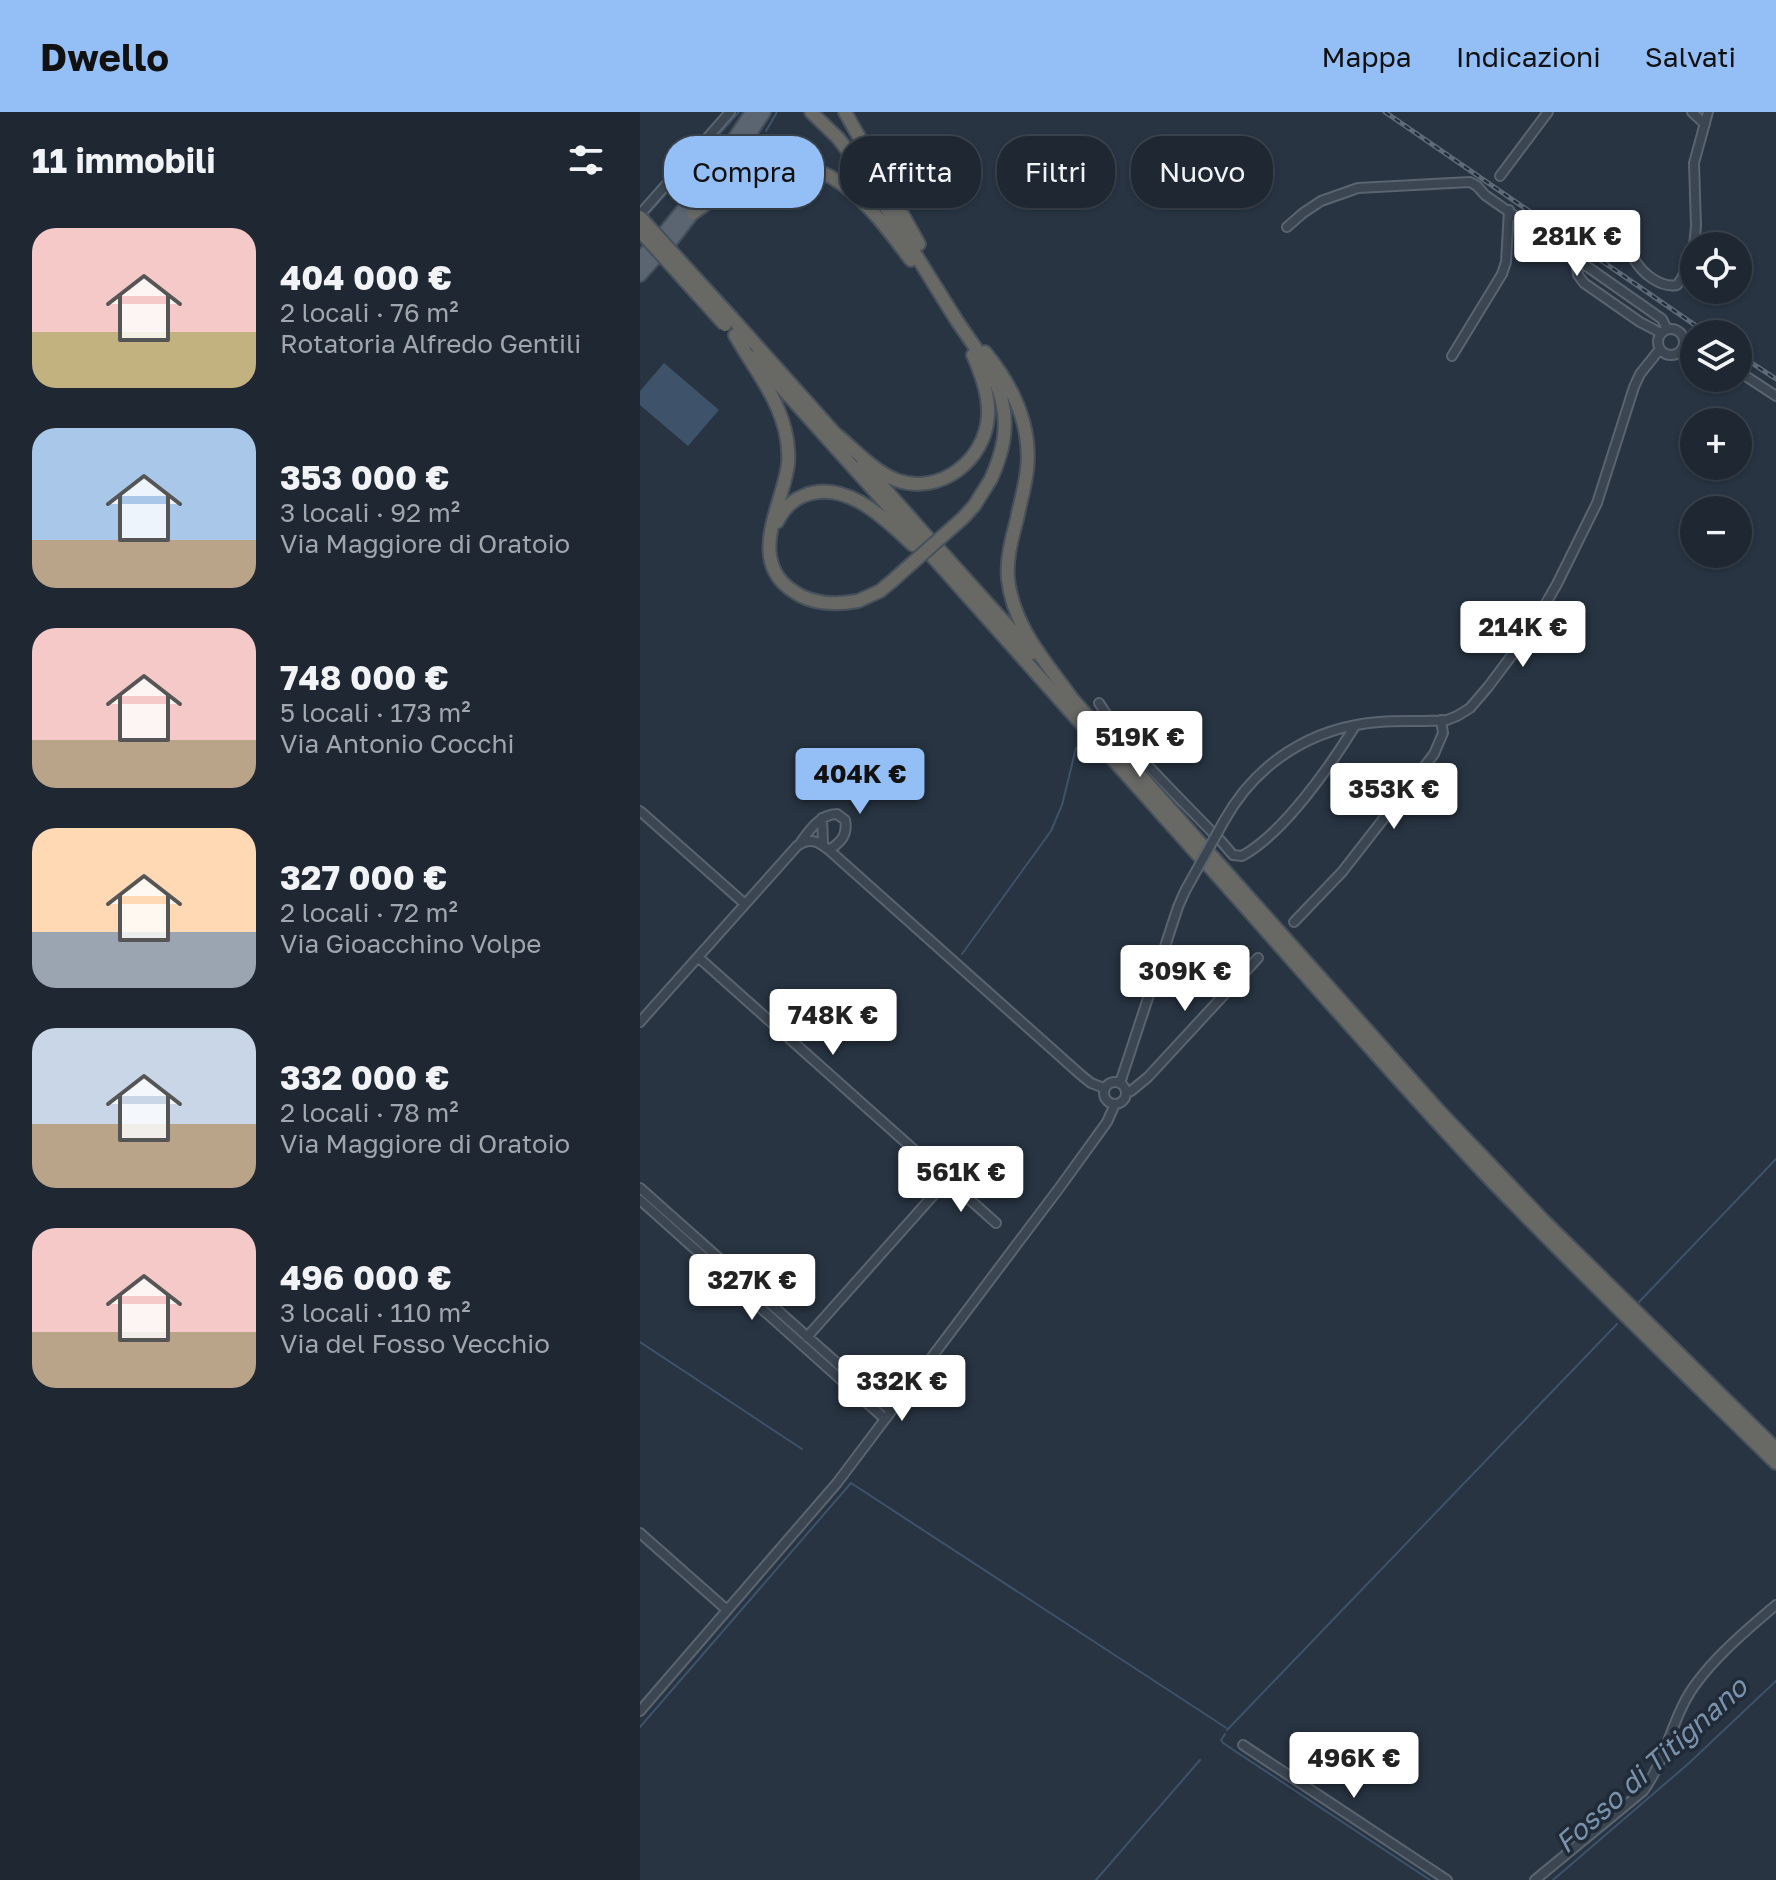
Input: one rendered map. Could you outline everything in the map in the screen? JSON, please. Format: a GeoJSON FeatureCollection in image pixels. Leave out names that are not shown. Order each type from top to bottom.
{"type":"FeatureCollection","features":[{"type":"Feature","properties":{"kind":"highway"},"geometry":{"type":"LineString","coordinates":[[642,214],[729,322],[778,407],[787,436],[789,462],[775,512],[770,553],[773,566],[783,583],[810,600],[828,604],[858,601],[876,593],[963,518],[979,499],[1000,457],[1005,437],[1005,418],[992,376],[939,291],[849,152],[811,112]]}},
{"type":"Feature","properties":{"kind":"highway"},"geometry":{"type":"LineString","coordinates":[[845,112],[927,259],[939,291]]}},
{"type":"Feature","properties":{"kind":"highway"},"geometry":{"type":"LineString","coordinates":[[693,213],[728,188],[766,170],[793,167],[819,172],[839,181],[857,195],[939,291]]}},
{"type":"Feature","properties":{"kind":"highway"},"geometry":{"type":"LineString","coordinates":[[640,231],[837,435],[946,571],[1441,1113],[1543,1220],[1776,1449]]}},
{"type":"Feature","properties":{"kind":"highway"},"geometry":{"type":"LineString","coordinates":[[837,435],[885,474],[905,482],[937,481],[963,467],[981,444],[988,414],[986,390],[959,323]]}},
{"type":"Feature","properties":{"kind":"highway"},"geometry":{"type":"LineString","coordinates":[[959,323],[996,365],[1021,411],[1028,461],[1010,549],[1008,582],[1026,634],[1071,697]]}},
{"type":"Feature","properties":{"kind":"highway"},"geometry":{"type":"LineString","coordinates":[[735,335],[928,549],[1071,697],[1434,1119],[1566,1257],[1776,1463]]}},
{"type":"Feature","properties":{"kind":"highway"},"geometry":{"type":"LineString","coordinates":[[770,540],[782,513],[794,500],[813,493],[833,492],[860,503],[928,549]]}},
{"type":"Feature","properties":{"kind":"main road"},"geometry":{"type":"LineString","coordinates":[[752,112],[667,237],[693,213],[764,112]]}},
{"type":"Feature","properties":{"kind":"main road"},"geometry":{"type":"LineString","coordinates":[[640,275],[648,255]]}},
{"type":"Feature","properties":{"kind":"street"},"geometry":{"type":"LineString","coordinates":[[1500,176],[1548,112]]}},
{"type":"Feature","properties":{"kind":"street"},"geometry":{"type":"LineString","coordinates":[[1692,112],[1705,124]]}},
{"type":"Feature","properties":{"kind":"street"},"geometry":{"type":"LineString","coordinates":[[1695,232],[1694,163],[1708,112]]}},
{"type":"Feature","properties":{"kind":"street"},"geometry":{"type":"LineString","coordinates":[[642,214],[729,113]]}},
{"type":"Feature","properties":{"kind":"street"},"geometry":{"type":"LineString","coordinates":[[1287,227],[1321,201],[1362,188],[1470,182],[1662,319],[1664,331],[1658,342],[1660,349],[1667,354],[1675,354],[1680,348]]}},
{"type":"Feature","properties":{"kind":"street"},"geometry":{"type":"LineString","coordinates":[[1452,356],[1502,274],[1506,262],[1509,210]]}},
{"type":"Feature","properties":{"kind":"street"},"geometry":{"type":"LineString","coordinates":[[1590,243],[1603,234],[1617,236],[1627,245],[1643,271],[1662,284],[1677,285],[1680,281]]}},
{"type":"Feature","properties":{"kind":"street"},"geometry":{"type":"LineString","coordinates":[[1577,268],[1584,283],[1640,322],[1680,333]]}},
{"type":"Feature","properties":{"kind":"street"},"geometry":{"type":"LineString","coordinates":[[1120,1083],[1132,1072],[1178,907],[1224,821],[1248,785],[1277,759],[1312,739],[1376,722],[1441,720],[1457,716],[1475,703],[1537,620],[1592,517],[1637,380],[1660,349]]}},
{"type":"Feature","properties":{"kind":"street"},"geometry":{"type":"LineString","coordinates":[[1752,380],[1776,396]]}},
{"type":"Feature","properties":{"kind":"street"},"geometry":{"type":"LineString","coordinates":[[1099,703],[1111,722],[1167,786],[1212,832]]}},
{"type":"Feature","properties":{"kind":"street"},"geometry":{"type":"LineString","coordinates":[[1294,922],[1342,872],[1434,754],[1443,733],[1441,720]]}},
{"type":"Feature","properties":{"kind":"street"},"geometry":{"type":"LineString","coordinates":[[1220,840],[1233,855],[1242,856],[1266,837],[1299,804],[1355,726]]}},
{"type":"Feature","properties":{"kind":"street"},"geometry":{"type":"LineString","coordinates":[[640,811],[745,904]]}},
{"type":"Feature","properties":{"kind":"street"},"geometry":{"type":"LineString","coordinates":[[640,1022],[807,832],[822,818],[837,814],[846,823],[844,837],[826,847]]}},
{"type":"Feature","properties":{"kind":"street"},"geometry":{"type":"LineString","coordinates":[[822,818],[826,847]]}},
{"type":"Feature","properties":{"kind":"street"},"geometry":{"type":"LineString","coordinates":[[797,846],[810,840],[826,847],[1081,1075],[1104,1088]]}},
{"type":"Feature","properties":{"kind":"street"},"geometry":{"type":"LineString","coordinates":[[698,957],[996,1223]]}},
{"type":"Feature","properties":{"kind":"street"},"geometry":{"type":"LineString","coordinates":[[1126,1092],[1148,1077],[1258,958]]}},
{"type":"Feature","properties":{"kind":"street"},"geometry":{"type":"LineString","coordinates":[[640,1002],[650,1011]]}},
{"type":"Feature","properties":{"kind":"street"},"geometry":{"type":"LineString","coordinates":[[1132,1072],[1148,1077]]}},
{"type":"Feature","properties":{"kind":"street"},"geometry":{"type":"LineString","coordinates":[[640,1711],[837,1483],[1107,1122],[1115,1104],[1124,1099],[1126,1092],[1120,1083],[1113,1082],[1104,1088]]}},
{"type":"Feature","properties":{"kind":"street"},"geometry":{"type":"LineString","coordinates":[[1104,1088],[1105,1099],[1115,1104]]}},
{"type":"Feature","properties":{"kind":"street"},"geometry":{"type":"LineString","coordinates":[[807,1337],[946,1181]]}},
{"type":"Feature","properties":{"kind":"street"},"geometry":{"type":"LineString","coordinates":[[640,1188],[807,1337],[888,1415]]}},
{"type":"Feature","properties":{"kind":"street"},"geometry":{"type":"LineString","coordinates":[[640,1200],[888,1415]]}},
{"type":"Feature","properties":{"kind":"street"},"geometry":{"type":"LineString","coordinates":[[640,1533],[727,1610]]}},
{"type":"Feature","properties":{"kind":"street"},"geometry":{"type":"LineString","coordinates":[[1535,1880],[1643,1791],[1651,1781],[1683,1705],[1695,1685],[1776,1605]]}},
{"type":"Feature","properties":{"kind":"street"},"geometry":{"type":"LineString","coordinates":[[1243,1745],[1447,1880]]}},
{"type":"Feature","properties":{"kind":"water"},"geometry":{"type":"Polygon","coordinates":[[[664,363],[719,410],[688,446],[640,405],[640,391],[664,363]]]}},
{"type":"Feature","properties":{"kind":"waterway"},"geometry":{"type":"LineString","coordinates":[[647,215],[739,112]]}},
{"type":"Feature","properties":{"kind":"waterway"},"geometry":{"type":"LineString","coordinates":[[766,131],[777,112]]}},
{"type":"Feature","properties":{"kind":"waterway"},"geometry":{"type":"LineString","coordinates":[[962,954],[1051,831],[1062,805],[1076,748]]}},
{"type":"Feature","properties":{"kind":"waterway"},"geometry":{"type":"LineString","coordinates":[[1638,1303],[1776,1159]]}},
{"type":"Feature","properties":{"kind":"waterway"},"geometry":{"type":"LineString","coordinates":[[1227,1730],[1617,1324]]}},
{"type":"Feature","properties":{"kind":"waterway"},"geometry":{"type":"LineString","coordinates":[[640,1342],[802,1449]]}},
{"type":"Feature","properties":{"kind":"waterway"},"geometry":{"type":"LineString","coordinates":[[640,1727],[851,1483],[1228,1729]]}},
{"type":"Feature","properties":{"kind":"waterway","name":"Fosso di Titignano"},"geometry":{"type":"LineString","coordinates":[[1553,1880],[1688,1764],[1776,1681]]}},
{"type":"Feature","properties":{"kind":"waterway"},"geometry":{"type":"LineString","coordinates":[[1225,1734],[1221,1740],[1223,1743],[1430,1880]]}},
{"type":"Feature","properties":{"kind":"waterway"},"geometry":{"type":"LineString","coordinates":[[1096,1880],[1200,1760]]}},
{"type":"Feature","properties":{"kind":"tunnel"},"geometry":{"type":"LineString","coordinates":[[1577,267],[1590,243]]}},
{"type":"Feature","properties":{"kind":"railway"},"geometry":{"type":"LineString","coordinates":[[1385,112],[1688,320]]}},
{"type":"Feature","properties":{"kind":"railway"},"geometry":{"type":"LineString","coordinates":[[1752,363],[1776,379]]}}]}
